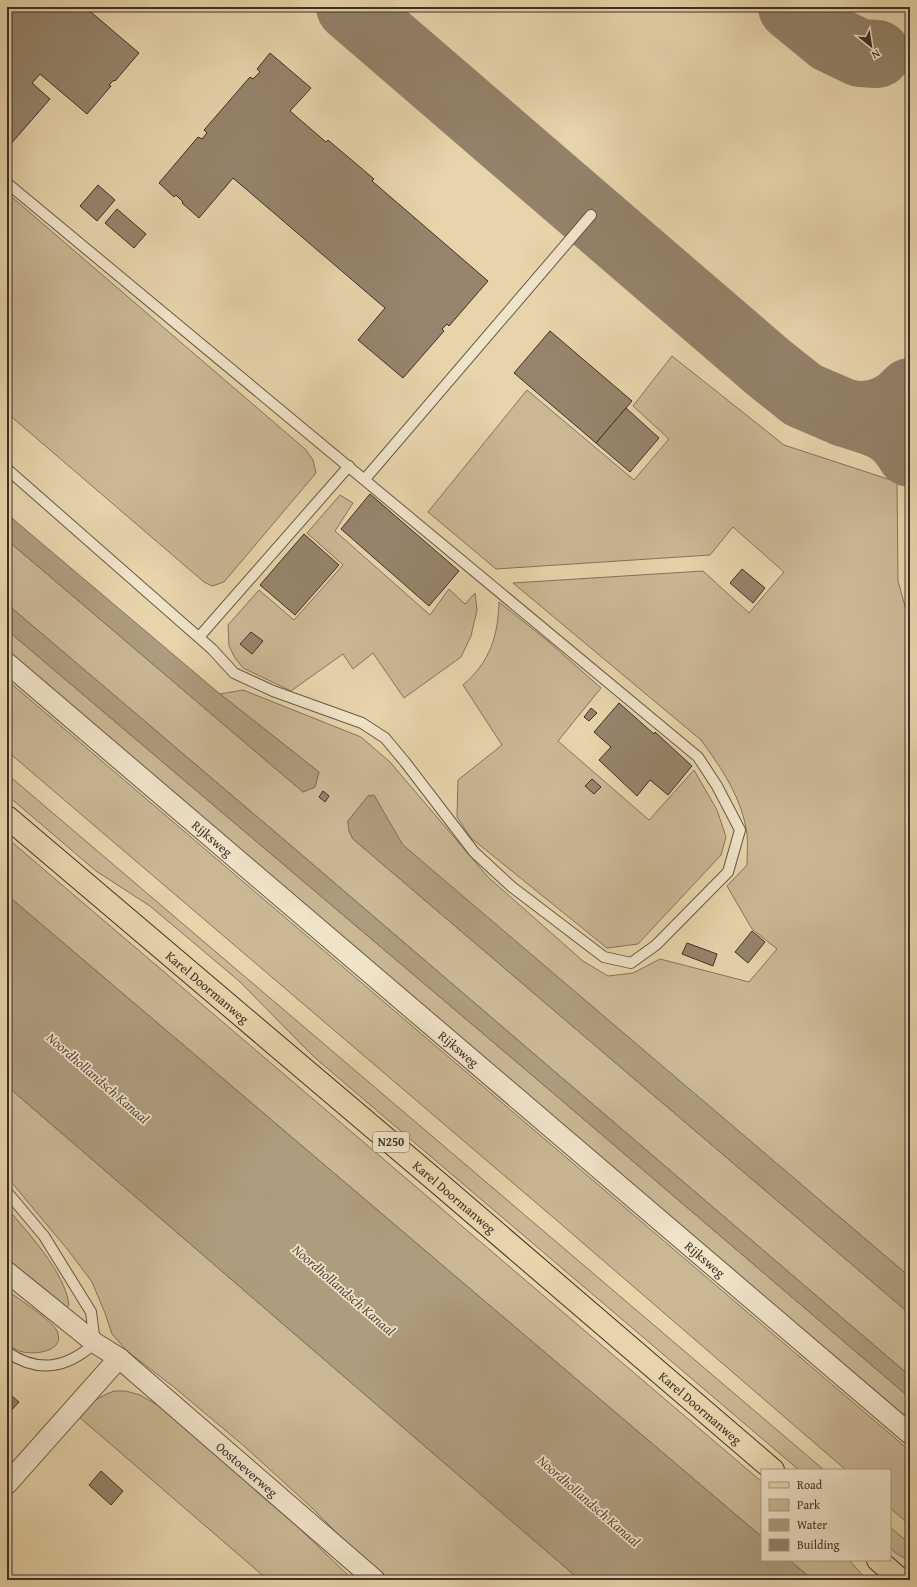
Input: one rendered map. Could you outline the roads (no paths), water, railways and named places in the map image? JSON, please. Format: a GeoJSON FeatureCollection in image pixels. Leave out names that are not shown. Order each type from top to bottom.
{"type":"FeatureCollection","features":[{"type":"Feature","properties":{"kind":"main road","name":"Karel Doormanweg"},"geometry":{"type":"LineString","coordinates":[[7,817],[435,1180],[772,1469]]}},
{"type":"Feature","properties":{"kind":"main road"},"geometry":{"type":"LineString","coordinates":[[879,1561],[901,1580]]}},
{"type":"Feature","properties":{"kind":"street","name":"Rijksweg"},"geometry":{"type":"LineString","coordinates":[[7,663],[910,1434]]}},
{"type":"Feature","properties":{"kind":"street","name":"Oostoeverweg"},"geometry":{"type":"LineString","coordinates":[[7,1272],[95,1343],[119,1358],[375,1580]]}},
{"type":"Feature","properties":{"kind":"street"},"geometry":{"type":"LineString","coordinates":[[7,1484],[119,1358]]}},
{"type":"Feature","properties":{"kind":"lane"},"geometry":{"type":"LineString","coordinates":[[7,183],[698,757],[717,786],[740,830],[728,872],[656,945],[630,964],[604,958],[512,887],[474,852],[385,738],[362,723],[273,691],[234,673],[199,637],[7,469]]}},
{"type":"Feature","properties":{"kind":"lane"},"geometry":{"type":"LineString","coordinates":[[365,479],[591,215]]}},
{"type":"Feature","properties":{"kind":"lane"},"geometry":{"type":"LineString","coordinates":[[199,637],[349,466]]}},
{"type":"Feature","properties":{"kind":"lane"},"geometry":{"type":"LineString","coordinates":[[7,1192],[44,1236],[91,1312],[95,1343],[84,1353],[58,1365],[31,1365],[7,1352]]}},
{"type":"Feature","properties":{"kind":"water"},"geometry":{"type":"Polygon","coordinates":[[[7,514],[220,694],[319,772],[315,787],[303,792],[7,540],[7,514]]]}},
{"type":"Feature","properties":{"kind":"water"},"geometry":{"type":"Polygon","coordinates":[[[7,604],[910,1376],[910,1398],[7,630],[7,604]]]}},
{"type":"Feature","properties":{"kind":"water"},"geometry":{"type":"Polygon","coordinates":[[[374,795],[403,845],[910,1277],[910,1314],[353,839],[349,831],[348,821],[368,796],[374,795]]]}},
{"type":"Feature","properties":{"kind":"water","name":"Noordhollandsch Kanaal"},"geometry":{"type":"Polygon","coordinates":[[[7,895],[761,1536],[761,1561],[790,1561],[813,1580],[580,1580],[7,1086],[7,895]]]}}]}
